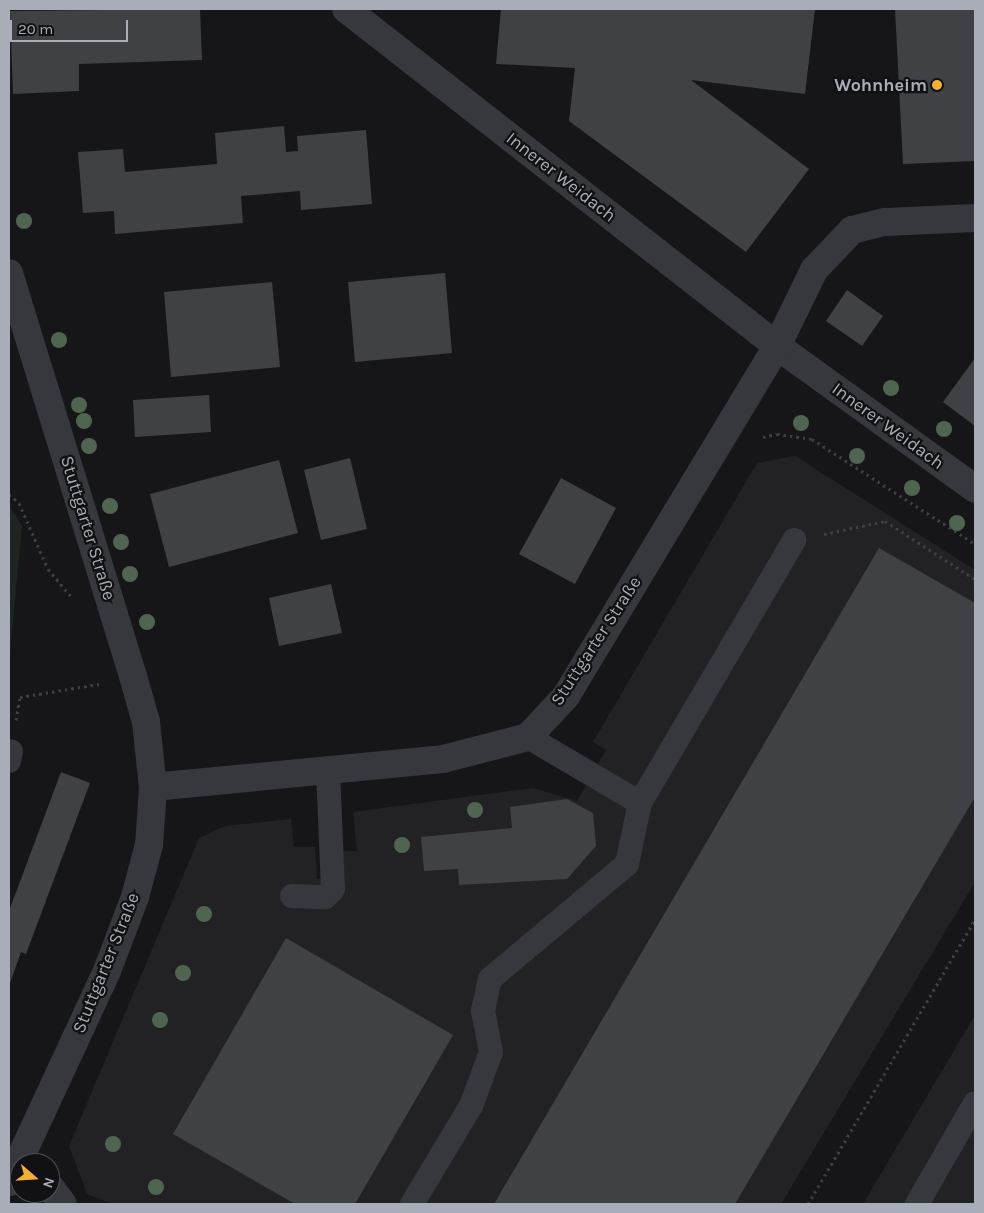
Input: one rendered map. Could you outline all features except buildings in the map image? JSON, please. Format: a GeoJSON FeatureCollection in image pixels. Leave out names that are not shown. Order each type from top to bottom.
{"type":"FeatureCollection","features":[{"type":"Feature","properties":{"kind":"street","name":"Innerer Weidach"},"geometry":{"type":"LineString","coordinates":[[346,9],[777,346],[975,489]]}},
{"type":"Feature","properties":{"kind":"street"},"geometry":{"type":"LineString","coordinates":[[777,346],[814,270],[852,230],[885,222],[975,218]]}},
{"type":"Feature","properties":{"kind":"street","name":"Stuttgarter Straße"},"geometry":{"type":"LineString","coordinates":[[9,273],[146,722],[153,787],[149,845],[135,897],[107,971],[9,1182]]}},
{"type":"Feature","properties":{"kind":"street","name":"Stuttgarter Straße"},"geometry":{"type":"LineString","coordinates":[[528,737],[566,696],[777,346]]}},
{"type":"Feature","properties":{"kind":"street"},"geometry":{"type":"LineString","coordinates":[[153,787],[443,759],[528,737]]}},
{"type":"Feature","properties":{"kind":"street"},"geometry":{"type":"LineString","coordinates":[[32,1132],[36,1153]]}},
{"type":"Feature","properties":{"kind":"lane"},"geometry":{"type":"LineString","coordinates":[[412,1204],[471,1106],[492,1052],[483,1011],[490,979],[627,864],[640,803],[794,540]]}},
{"type":"Feature","properties":{"kind":"lane"},"geometry":{"type":"LineString","coordinates":[[528,737],[640,803]]}},
{"type":"Feature","properties":{"kind":"lane"},"geometry":{"type":"LineString","coordinates":[[292,896],[326,897],[333,890],[328,769]]}},
{"type":"Feature","properties":{"kind":"lane"},"geometry":{"type":"LineString","coordinates":[[917,1204],[975,1103]]}},
{"type":"Feature","properties":{"kind":"path"},"geometry":{"type":"LineString","coordinates":[[760,438],[777,434],[812,439],[975,544]]}},
{"type":"Feature","properties":{"kind":"path"},"geometry":{"type":"LineString","coordinates":[[9,494],[19,503],[48,569],[71,597]]}},
{"type":"Feature","properties":{"kind":"path"},"geometry":{"type":"LineString","coordinates":[[794,540],[885,521],[975,579]]}},
{"type":"Feature","properties":{"kind":"path"},"geometry":{"type":"LineString","coordinates":[[20,697],[92,685]]}},
{"type":"Feature","properties":{"kind":"path"},"geometry":{"type":"LineString","coordinates":[[808,1204],[975,919]]}},
{"type":"Feature","properties":{"kind":"shaded area"},"geometry":{"type":"Polygon","coordinates":[[[795,456],[975,570],[975,882],[781,1204],[113,1204],[87,1194],[69,1146],[199,838],[225,826],[291,819],[294,847],[315,847],[317,879],[334,880],[334,851],[357,851],[353,812],[533,788],[577,801],[606,750],[593,742],[757,463],[795,456]]]}},
{"type":"Feature","properties":{"kind":"shaded area"},"geometry":{"type":"Polygon","coordinates":[[[9,505],[22,526],[9,663],[9,505]]]}},
{"type":"Feature","properties":{"kind":"shaded area"},"geometry":{"type":"Polygon","coordinates":[[[975,1015],[975,1204],[863,1204],[975,1015]]]}},
{"type":"Feature","properties":{"kind":"place","name":"Wohnheim"},"geometry":{"type":"Point","coordinates":[937,85]}}]}
